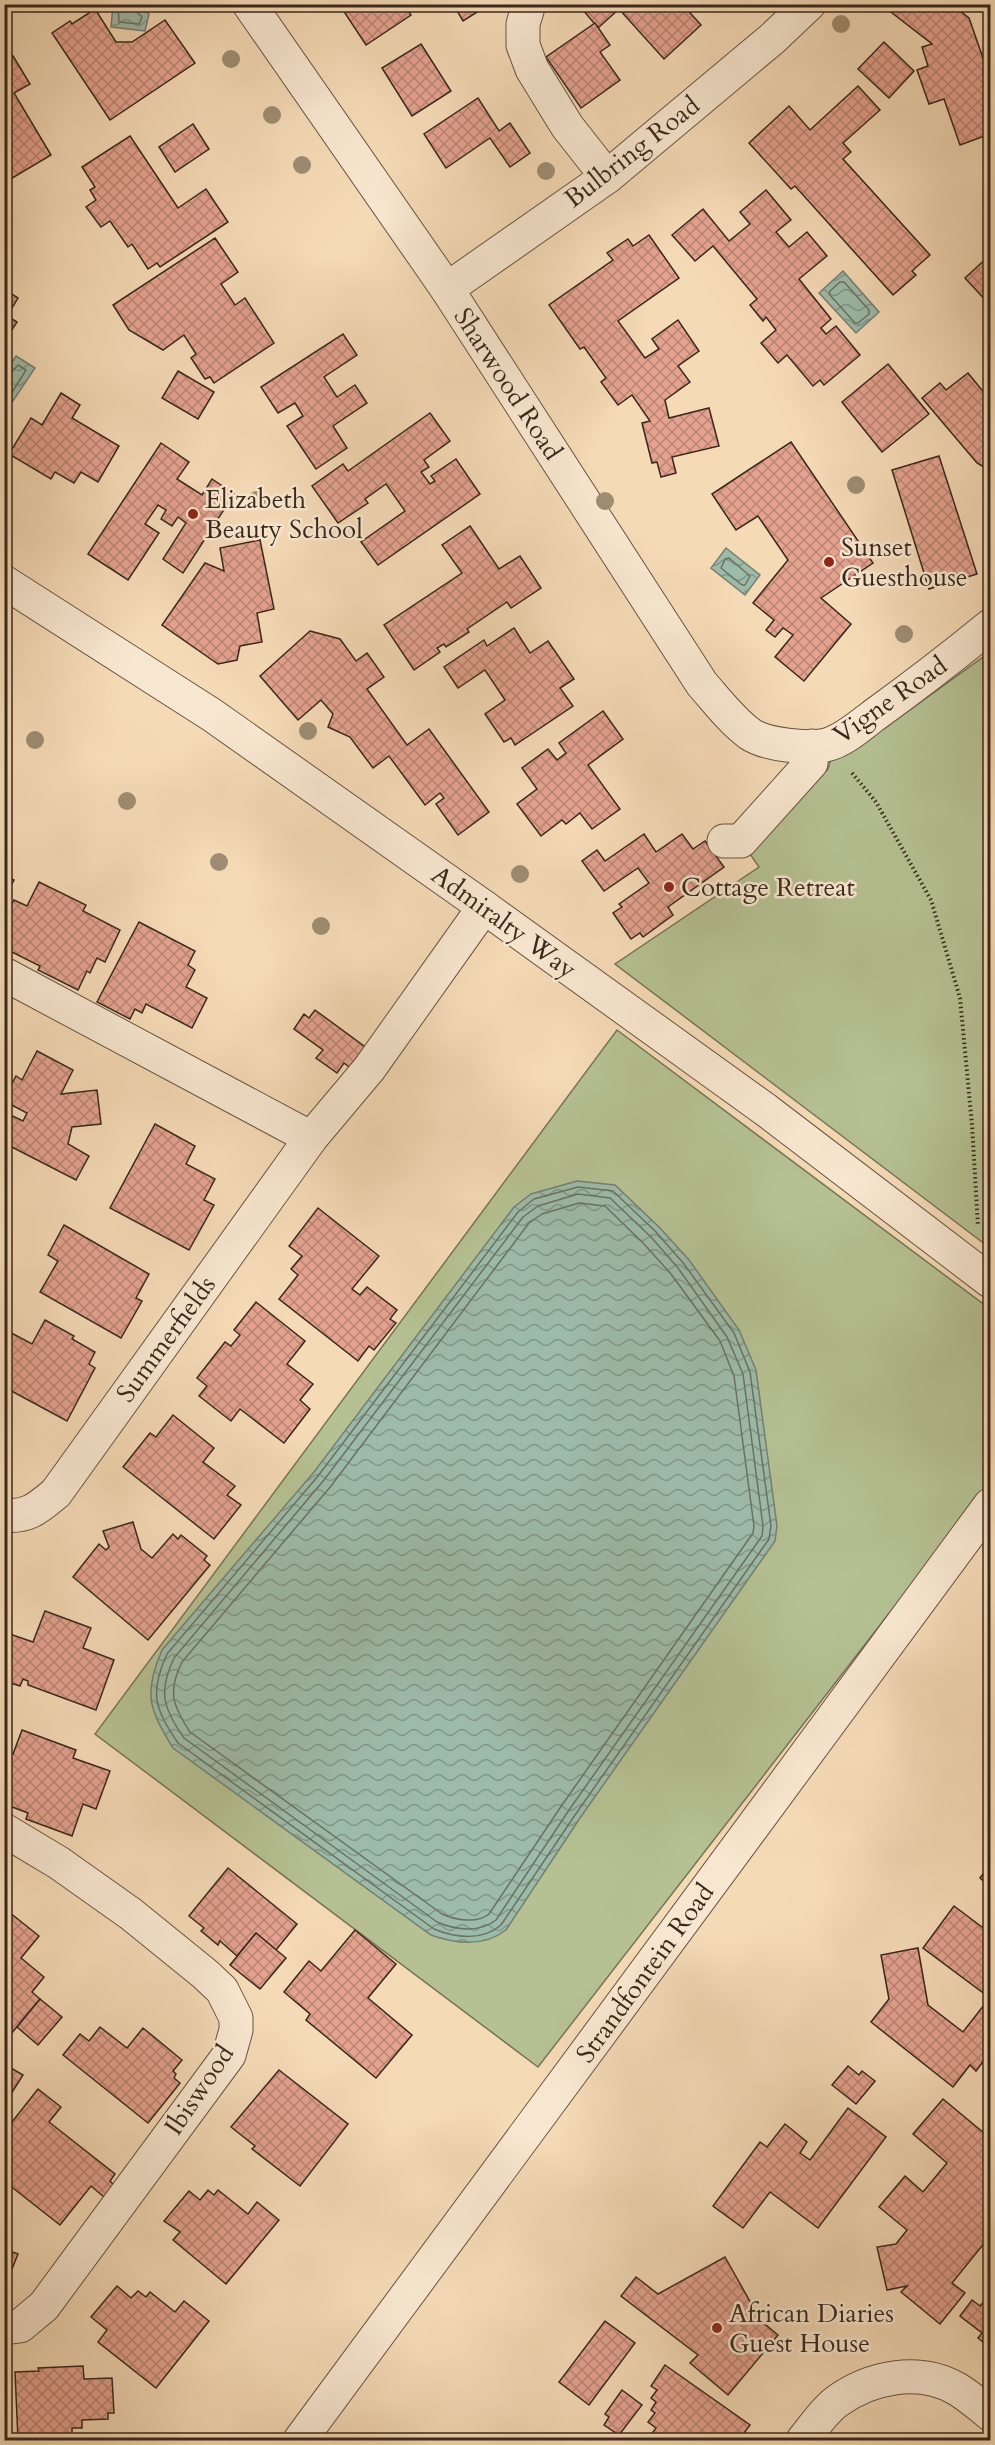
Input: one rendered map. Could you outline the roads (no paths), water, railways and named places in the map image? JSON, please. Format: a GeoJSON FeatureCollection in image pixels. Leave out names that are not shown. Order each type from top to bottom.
{"type":"FeatureCollection","features":[{"type":"Feature","properties":{"kind":"street","name":"Sharwood Road"},"geometry":{"type":"LineString","coordinates":[[249,4],[447,289],[702,684],[734,720],[752,735],[807,745]]}},
{"type":"Feature","properties":{"kind":"street"},"geometry":{"type":"LineString","coordinates":[[529,4],[523,24],[523,45],[532,69],[567,126],[607,177]]}},
{"type":"Feature","properties":{"kind":"street","name":"Bulbring Road"},"geometry":{"type":"LineString","coordinates":[[447,289],[607,177],[772,39],[809,4]]}},
{"type":"Feature","properties":{"kind":"street","name":"Admiralty Way"},"geometry":{"type":"LineString","coordinates":[[4,582],[212,715],[484,907],[766,1110],[986,1277]]}},
{"type":"Feature","properties":{"kind":"street","name":"Vigne Road"},"geometry":{"type":"LineString","coordinates":[[807,745],[849,733],[928,677],[990,626]]}},
{"type":"Feature","properties":{"kind":"street"},"geometry":{"type":"LineString","coordinates":[[724,841],[741,841],[785,794],[811,763],[807,745]]}},
{"type":"Feature","properties":{"kind":"street","name":"Summerfields"},"geometry":{"type":"LineString","coordinates":[[4,1515],[18,1517],[38,1508],[56,1492],[311,1138],[369,1069],[484,907]]}},
{"type":"Feature","properties":{"kind":"street"},"geometry":{"type":"LineString","coordinates":[[4,974],[311,1138]]}},
{"type":"Feature","properties":{"kind":"street","name":"Strandfontein Road"},"geometry":{"type":"LineString","coordinates":[[300,2440],[990,1504]]}},
{"type":"Feature","properties":{"kind":"street","name":"Ibiswood"},"geometry":{"type":"LineString","coordinates":[[4,1830],[21,1838],[68,1869],[131,1914],[205,1974],[222,1990],[231,2004],[236,2018],[236,2031],[229,2055],[44,2306],[20,2326],[4,2328]]}},
{"type":"Feature","properties":{"kind":"street"},"geometry":{"type":"LineString","coordinates":[[803,2440],[835,2403],[862,2386],[894,2377],[916,2376],[957,2388],[990,2414]]}},
{"type":"Feature","properties":{"kind":"water"},"geometry":{"type":"Polygon","coordinates":[[[113,5],[137,5],[149,14],[145,31],[111,27],[113,5]]]}},
{"type":"Feature","properties":{"kind":"water"},"geometry":{"type":"Polygon","coordinates":[[[843,271],[879,312],[856,333],[819,293],[843,271]]]}},
{"type":"Feature","properties":{"kind":"water"},"geometry":{"type":"Polygon","coordinates":[[[16,356],[35,368],[11,404],[5,399],[5,373],[16,356]]]}},
{"type":"Feature","properties":{"kind":"water"},"geometry":{"type":"Polygon","coordinates":[[[726,548],[760,575],[745,595],[711,568],[726,548]]]}},
{"type":"Feature","properties":{"kind":"water"},"geometry":{"type":"Polygon","coordinates":[[[577,1181],[615,1185],[660,1228],[689,1260],[739,1330],[756,1370],[777,1526],[775,1541],[580,1818],[506,1930],[489,1939],[460,1942],[431,1935],[173,1748],[158,1722],[151,1701],[152,1678],[162,1650],[314,1472],[514,1207],[531,1194],[577,1181]]]}},
{"type":"Feature","properties":{"kind":"place","name":"Elizabeth Beauty School"},"geometry":{"type":"Point","coordinates":[193,514]}},
{"type":"Feature","properties":{"kind":"place","name":"Sunset Guesthouse"},"geometry":{"type":"Point","coordinates":[829,562]}},
{"type":"Feature","properties":{"kind":"place","name":"Cottage Retreat"},"geometry":{"type":"Point","coordinates":[669,887]}},
{"type":"Feature","properties":{"kind":"place","name":"African Diaries Guest House"},"geometry":{"type":"Point","coordinates":[717,2328]}}]}
